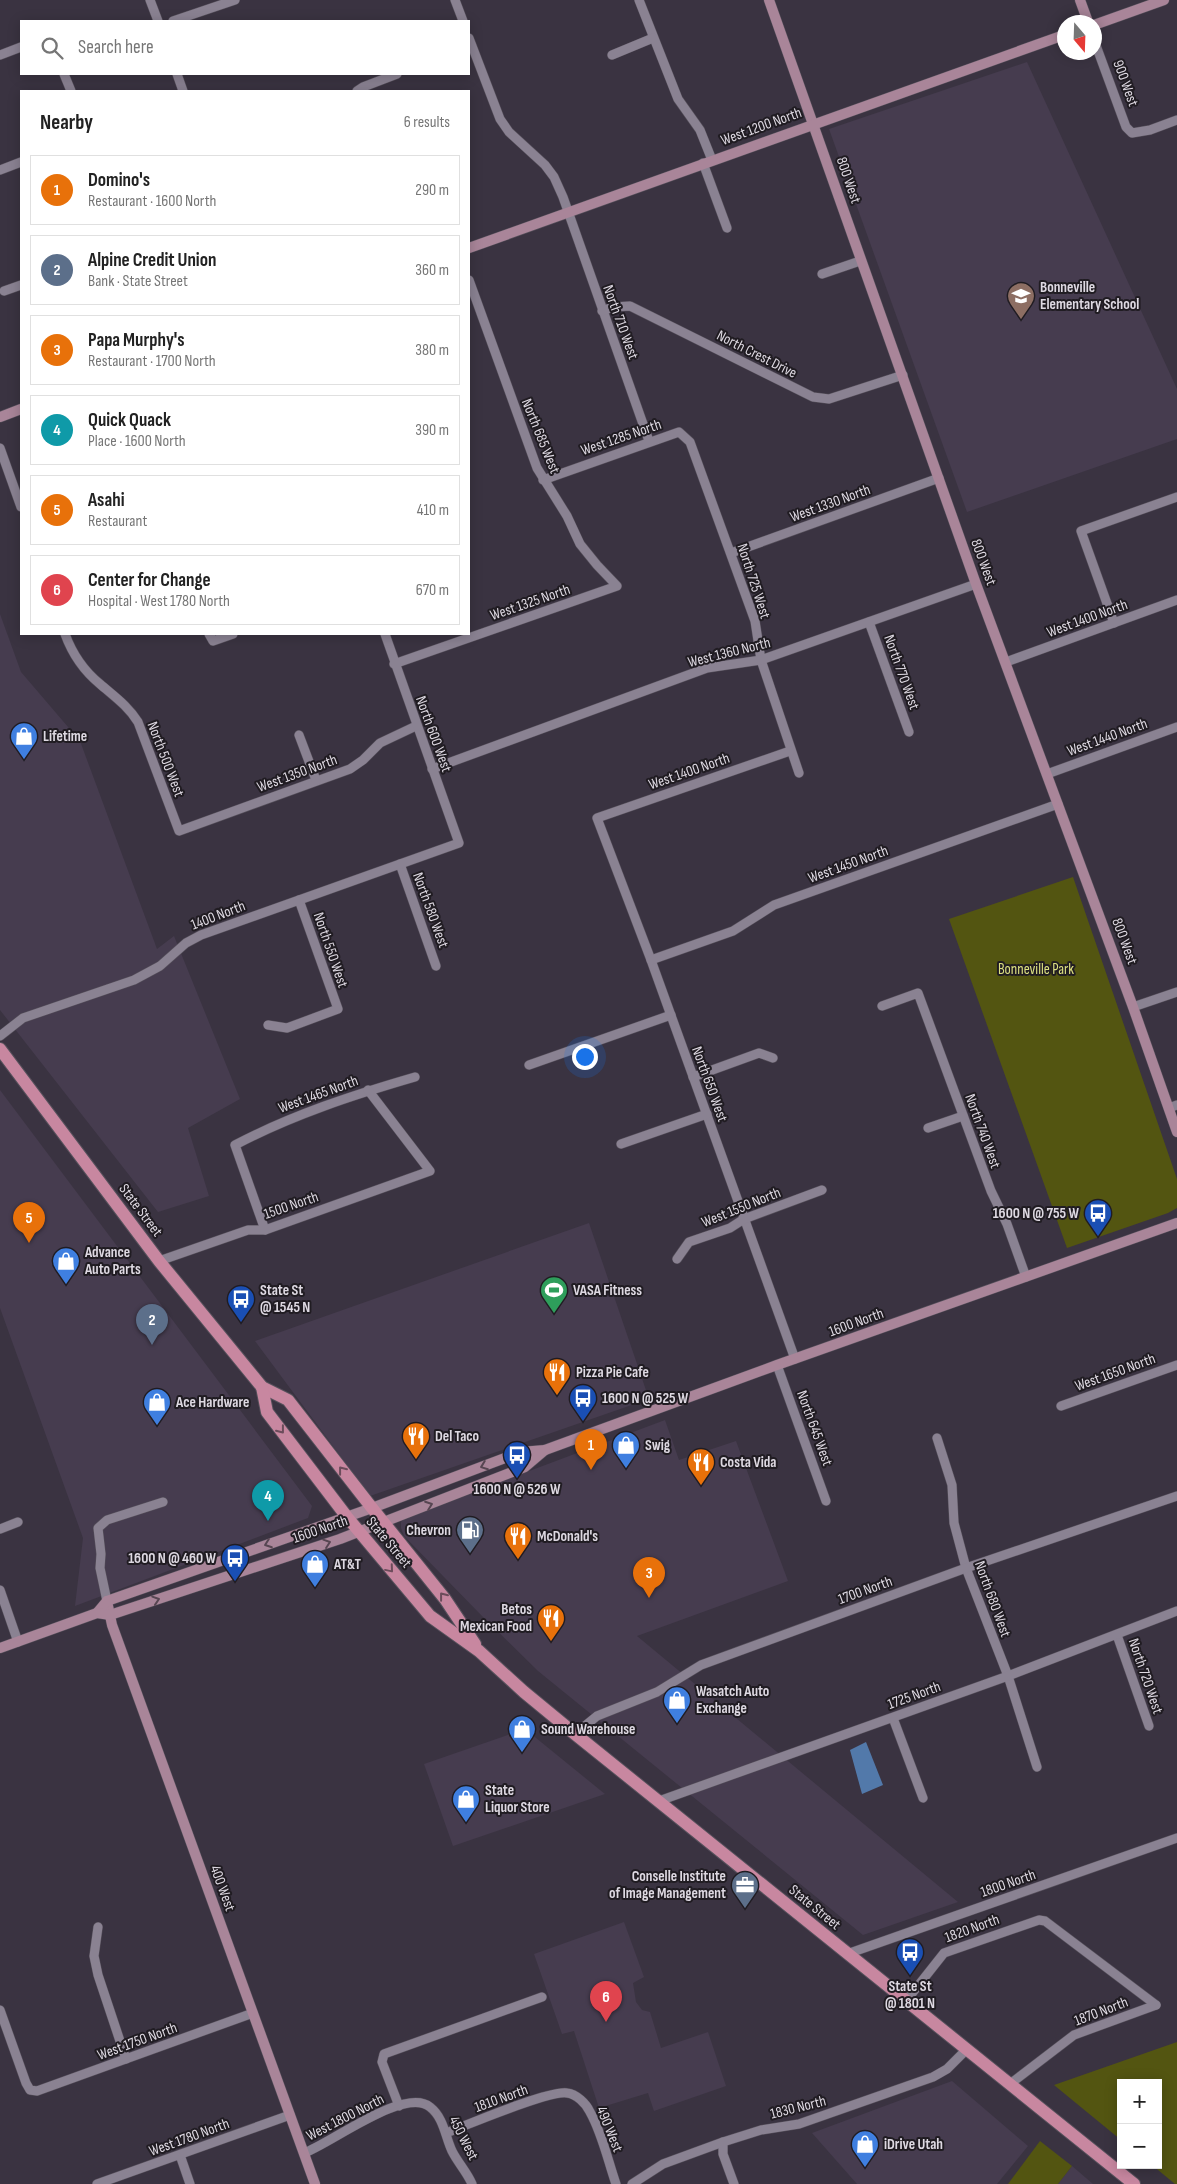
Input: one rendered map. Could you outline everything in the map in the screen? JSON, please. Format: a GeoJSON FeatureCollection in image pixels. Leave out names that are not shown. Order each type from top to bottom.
{"type":"FeatureCollection","features":[{"type":"Feature","properties":{"kind":"main road","name":"State Street"},"geometry":{"type":"LineString","coordinates":[[0,1049],[159,1261],[262,1387],[288,1400],[446,1599],[479,1651]]}},
{"type":"Feature","properties":{"kind":"main road","name":"State Street"},"geometry":{"type":"LineString","coordinates":[[262,1387],[267,1412],[347,1516],[430,1616],[479,1651],[524,1692],[575,1734],[1134,2184]]}},
{"type":"Feature","properties":{"kind":"street"},"geometry":{"type":"LineString","coordinates":[[150,0],[158,20]]}},
{"type":"Feature","properties":{"kind":"street"},"geometry":{"type":"LineString","coordinates":[[176,20],[235,0]]}},
{"type":"Feature","properties":{"kind":"street"},"geometry":{"type":"LineString","coordinates":[[455,0],[463,20]]}},
{"type":"Feature","properties":{"kind":"street"},"geometry":{"type":"LineString","coordinates":[[639,0],[678,99],[700,130],[707,162],[727,228]]}},
{"type":"Feature","properties":{"kind":"street","name":"800 West"},"geometry":{"type":"LineString","coordinates":[[769,0],[976,584],[1133,1007],[1173,1107],[1177,1132]]}},
{"type":"Feature","properties":{"kind":"street"},"geometry":{"type":"LineString","coordinates":[[1080,0],[1085,15]]}},
{"type":"Feature","properties":{"kind":"street"},"geometry":{"type":"LineString","coordinates":[[1102,22],[1164,0]]}},
{"type":"Feature","properties":{"kind":"street","name":"West 1200 North"},"geometry":{"type":"LineString","coordinates":[[470,248],[1057,37]]}},
{"type":"Feature","properties":{"kind":"street"},"geometry":{"type":"LineString","coordinates":[[612,54],[653,38]]}},
{"type":"Feature","properties":{"kind":"street","name":"North 710 West"},"geometry":{"type":"LineString","coordinates":[[470,43],[500,120],[508,132],[545,164],[554,177],[649,441]]}},
{"type":"Feature","properties":{"kind":"street"},"geometry":{"type":"LineString","coordinates":[[0,55],[20,47]]}},
{"type":"Feature","properties":{"kind":"street","name":"900 West"},"geometry":{"type":"LineString","coordinates":[[1101,60],[1126,127],[1132,133],[1150,130],[1177,120]]}},
{"type":"Feature","properties":{"kind":"street"},"geometry":{"type":"LineString","coordinates":[[64,75],[71,90]]}},
{"type":"Feature","properties":{"kind":"street"},"geometry":{"type":"LineString","coordinates":[[177,75],[183,90]]}},
{"type":"Feature","properties":{"kind":"street"},"geometry":{"type":"LineString","coordinates":[[358,90],[394,75]]}},
{"type":"Feature","properties":{"kind":"street"},"geometry":{"type":"LineString","coordinates":[[0,170],[20,162]]}},
{"type":"Feature","properties":{"kind":"street"},"geometry":{"type":"LineString","coordinates":[[822,274],[860,261]]}},
{"type":"Feature","properties":{"kind":"street","name":"North 685 West"},"geometry":{"type":"LineString","coordinates":[[470,283],[537,468],[567,516],[580,544],[597,566],[618,586]]}},
{"type":"Feature","properties":{"kind":"street"},"geometry":{"type":"LineString","coordinates":[[4,291],[20,284]]}},
{"type":"Feature","properties":{"kind":"street","name":"North Crest Drive"},"geometry":{"type":"LineString","coordinates":[[602,311],[630,306],[820,399],[829,399],[903,375]]}},
{"type":"Feature","properties":{"kind":"street"},"geometry":{"type":"LineString","coordinates":[[0,417],[20,409]]}},
{"type":"Feature","properties":{"kind":"street","name":"West 1285 North"},"geometry":{"type":"LineString","coordinates":[[543,480],[679,432]]}},
{"type":"Feature","properties":{"kind":"street","name":"North 725 West"},"geometry":{"type":"LineString","coordinates":[[679,432],[690,442],[755,621],[761,660],[799,773]]}},
{"type":"Feature","properties":{"kind":"street"},"geometry":{"type":"LineString","coordinates":[[0,448],[20,504]]}},
{"type":"Feature","properties":{"kind":"street","name":"West 1330 North"},"geometry":{"type":"LineString","coordinates":[[731,553],[938,478]]}},
{"type":"Feature","properties":{"kind":"street"},"geometry":{"type":"LineString","coordinates":[[1114,622],[1081,531],[1177,497]]}},
{"type":"Feature","properties":{"kind":"street","name":"West 1360 North"},"geometry":{"type":"LineString","coordinates":[[432,769],[707,668],[761,660],[976,584]]}},
{"type":"Feature","properties":{"kind":"street","name":"West 1325 North"},"geometry":{"type":"LineString","coordinates":[[394,664],[618,586]]}},
{"type":"Feature","properties":{"kind":"street","name":"West 1400 North"},"geometry":{"type":"LineString","coordinates":[[1006,662],[1177,600]]}},
{"type":"Feature","properties":{"kind":"street","name":"North 770 West"},"geometry":{"type":"LineString","coordinates":[[869,622],[909,732]]}},
{"type":"Feature","properties":{"kind":"street","name":"North 500 West"},"geometry":{"type":"LineString","coordinates":[[65,635],[74,653],[92,677],[130,710],[138,722],[179,831]]}},
{"type":"Feature","properties":{"kind":"street"},"geometry":{"type":"LineString","coordinates":[[211,637],[226,635]]}},
{"type":"Feature","properties":{"kind":"street","name":"North 600 West"},"geometry":{"type":"LineString","coordinates":[[384,635],[459,843]]}},
{"type":"Feature","properties":{"kind":"street","name":"West 1350 North"},"geometry":{"type":"LineString","coordinates":[[179,831],[350,768],[363,760],[380,743],[416,726]]}},
{"type":"Feature","properties":{"kind":"street","name":"West 1440 North"},"geometry":{"type":"LineString","coordinates":[[1047,774],[1177,727]]}},
{"type":"Feature","properties":{"kind":"street"},"geometry":{"type":"LineString","coordinates":[[299,735],[316,780]]}},
{"type":"Feature","properties":{"kind":"street","name":"West 1400 North"},"geometry":{"type":"LineString","coordinates":[[597,818],[790,750]]}},
{"type":"Feature","properties":{"kind":"street","name":"West 1450 North"},"geometry":{"type":"LineString","coordinates":[[651,960],[733,932],[774,905],[1058,804]]}},
{"type":"Feature","properties":{"kind":"street","name":"North 650 West"},"geometry":{"type":"LineString","coordinates":[[597,818],[651,960],[795,1359]]}},
{"type":"Feature","properties":{"kind":"street","name":"1400 North"},"geometry":{"type":"LineString","coordinates":[[0,1036],[22,1018],[134,980],[160,966],[186,943],[201,935],[459,843]]}},
{"type":"Feature","properties":{"kind":"street","name":"North 580 West"},"geometry":{"type":"LineString","coordinates":[[400,864],[436,966]]}},
{"type":"Feature","properties":{"kind":"street","name":"North 550 West"},"geometry":{"type":"LineString","coordinates":[[268,1025],[287,1028],[338,1009],[299,900]]}},
{"type":"Feature","properties":{"kind":"street"},"geometry":{"type":"LineString","coordinates":[[1133,1007],[1177,992]]}},
{"type":"Feature","properties":{"kind":"street","name":"North 740 West"},"geometry":{"type":"LineString","coordinates":[[882,1006],[918,993],[991,1191],[1007,1224],[1026,1277]]}},
{"type":"Feature","properties":{"kind":"street"},"geometry":{"type":"LineString","coordinates":[[529,1066],[671,1015]]}},
{"type":"Feature","properties":{"kind":"street"},"geometry":{"type":"LineString","coordinates":[[693,1077],[759,1053],[773,1058]]}},
{"type":"Feature","properties":{"kind":"street","name":"West 1465 North"},"geometry":{"type":"LineString","coordinates":[[265,1230],[234,1145],[273,1124],[368,1090],[415,1077]]}},
{"type":"Feature","properties":{"kind":"street","name":"1500 North"},"geometry":{"type":"LineString","coordinates":[[159,1261],[248,1230],[265,1230],[430,1171],[368,1090]]}},
{"type":"Feature","properties":{"kind":"street"},"geometry":{"type":"LineString","coordinates":[[621,1144],[707,1114]]}},
{"type":"Feature","properties":{"kind":"street"},"geometry":{"type":"LineString","coordinates":[[928,1128],[963,1116]]}},
{"type":"Feature","properties":{"kind":"street","name":"West 1550 North"},"geometry":{"type":"LineString","coordinates":[[677,1259],[689,1242],[730,1228],[744,1219],[822,1190]]}},
{"type":"Feature","properties":{"kind":"street","name":"1600 North"},"geometry":{"type":"LineString","coordinates":[[107,1601],[372,1508],[521,1452],[545,1450],[777,1365],[1177,1223]]}},
{"type":"Feature","properties":{"kind":"street","name":"West 1650 North"},"geometry":{"type":"LineString","coordinates":[[1061,1406],[1177,1364]]}},
{"type":"Feature","properties":{"kind":"street","name":"North 645 West"},"geometry":{"type":"LineString","coordinates":[[777,1365],[826,1501]]}},
{"type":"Feature","properties":{"kind":"street","name":"North 680 West"},"geometry":{"type":"LineString","coordinates":[[937,1438],[952,1485],[954,1523],[966,1568],[1008,1676],[1037,1767]]}},
{"type":"Feature","properties":{"kind":"street","name":"1600 North"},"geometry":{"type":"LineString","coordinates":[[0,1648],[97,1613],[110,1615],[359,1531],[524,1468],[545,1450]]}},
{"type":"Feature","properties":{"kind":"street","name":"1700 North"},"geometry":{"type":"LineString","coordinates":[[575,1734],[597,1716],[658,1692],[701,1665],[966,1568],[1177,1496]]}},
{"type":"Feature","properties":{"kind":"street"},"geometry":{"type":"LineString","coordinates":[[97,1613],[107,1601],[100,1568],[101,1554],[98,1528],[107,1520],[163,1502]]}},
{"type":"Feature","properties":{"kind":"street"},"geometry":{"type":"LineString","coordinates":[[0,1529],[18,1522]]}},
{"type":"Feature","properties":{"kind":"street"},"geometry":{"type":"LineString","coordinates":[[0,1590],[18,1642]]}},
{"type":"Feature","properties":{"kind":"street","name":"400 West"},"geometry":{"type":"LineString","coordinates":[[107,1601],[110,1615],[315,2184]]}},
{"type":"Feature","properties":{"kind":"street","name":"1725 North"},"geometry":{"type":"LineString","coordinates":[[658,1801],[1008,1676],[1177,1611]]}},
{"type":"Feature","properties":{"kind":"street","name":"North 720 West"},"geometry":{"type":"LineString","coordinates":[[1117,1635],[1149,1726]]}},
{"type":"Feature","properties":{"kind":"street"},"geometry":{"type":"LineString","coordinates":[[893,1718],[923,1798]]}},
{"type":"Feature","properties":{"kind":"street","name":"1800 North"},"geometry":{"type":"LineString","coordinates":[[847,1954],[1177,1838]]}},
{"type":"Feature","properties":{"kind":"street","name":"1820 North"},"geometry":{"type":"LineString","coordinates":[[906,2001],[944,1953],[1039,1920],[1046,1921],[1156,2005]]}},
{"type":"Feature","properties":{"kind":"street"},"geometry":{"type":"LineString","coordinates":[[98,1927],[94,1956],[99,1980],[126,2059]]}},
{"type":"Feature","properties":{"kind":"street"},"geometry":{"type":"LineString","coordinates":[[398,2106],[382,2062],[382,2057],[389,2051],[542,1998]]}},
{"type":"Feature","properties":{"kind":"street","name":"1870 North"},"geometry":{"type":"LineString","coordinates":[[1010,2084],[1074,2035],[1156,2005]]}},
{"type":"Feature","properties":{"kind":"street","name":"West 1750 North"},"geometry":{"type":"LineString","coordinates":[[0,2010],[24,2079],[30,2090],[42,2090],[253,2013]]}},
{"type":"Feature","properties":{"kind":"street","name":"1830 North"},"geometry":{"type":"LineString","coordinates":[[632,2184],[663,2164],[724,2142],[761,2130],[799,2124],[933,2077],[947,2069],[967,2049]]}},
{"type":"Feature","properties":{"kind":"street","name":"1810 North"},"geometry":{"type":"LineString","coordinates":[[446,2132],[538,2099],[558,2093],[566,2093]]}},
{"type":"Feature","properties":{"kind":"street","name":"490 West"},"geometry":{"type":"LineString","coordinates":[[566,2093],[578,2098],[590,2111],[616,2184]]}},
{"type":"Feature","properties":{"kind":"street","name":"West 1800 North"},"geometry":{"type":"LineString","coordinates":[[304,2153],[319,2148],[377,2114],[410,2102],[422,2102],[429,2105]]}},
{"type":"Feature","properties":{"kind":"street","name":"450 West"},"geometry":{"type":"LineString","coordinates":[[429,2105],[446,2132],[451,2148],[472,2184]]}},
{"type":"Feature","properties":{"kind":"street","name":"West 1780 North"},"geometry":{"type":"LineString","coordinates":[[97,2184],[290,2115]]}},
{"type":"Feature","properties":{"kind":"street"},"geometry":{"type":"LineString","coordinates":[[724,2142],[723,2154],[734,2184]]}},
{"type":"Feature","properties":{"kind":"street"},"geometry":{"type":"LineString","coordinates":[[180,2155],[190,2184]]}},
{"type":"Feature","properties":{"kind":"shaded area","name":"Bonneville Elementary School"},"geometry":{"type":"Polygon","coordinates":[[[1027,62],[1177,389],[1177,439],[967,512],[829,129],[1027,62]]]}},
{"type":"Feature","properties":{"kind":"shaded area"},"geometry":{"type":"Polygon","coordinates":[[[0,614],[21,672],[80,741],[157,949],[174,936],[240,1099],[188,1128],[209,1196],[158,1212],[0,1010],[0,614]]]}},
{"type":"Feature","properties":{"kind":"shaded area"},"geometry":{"type":"Polygon","coordinates":[[[0,1090],[312,1506],[308,1518],[75,1606],[83,1538],[0,1308],[0,1090]]]}},
{"type":"Feature","properties":{"kind":"shaded area"},"geometry":{"type":"Polygon","coordinates":[[[589,1223],[649,1399],[370,1496],[255,1341],[589,1223]]]}},
{"type":"Feature","properties":{"kind":"shaded area"},"geometry":{"type":"Polygon","coordinates":[[[665,1420],[679,1460],[736,1441],[788,1581],[637,1636],[958,1902],[863,1935],[538,1671],[404,1536],[401,1522],[404,1518],[665,1420]]]}},
{"type":"Feature","properties":{"kind":"shaded area"},"geometry":{"type":"Polygon","coordinates":[[[525,1729],[605,1794],[453,1846],[424,1764],[525,1729]]]}},
{"type":"Feature","properties":{"kind":"shaded area"},"geometry":{"type":"Polygon","coordinates":[[[624,1922],[644,1977],[633,1983],[636,2002],[642,2010],[650,2012],[661,2048],[708,2032],[726,2086],[654,2111],[648,2093],[599,2108],[574,2031],[562,2034],[534,1954],[624,1922]]]}},
{"type":"Feature","properties":{"kind":"shaded area"},"geometry":{"type":"Polygon","coordinates":[[[952,2081],[1028,2146],[997,2184],[857,2184],[812,2133],[952,2081]]]}},
{"type":"Feature","properties":{"kind":"shaded area"},"geometry":{"type":"Polygon","coordinates":[[[1072,2166],[1093,2184],[1058,2184],[1072,2166]]]}},
{"type":"Feature","properties":{"kind":"green space","name":"Bonneville Park"},"geometry":{"type":"Polygon","coordinates":[[[1073,877],[1177,1179],[1177,1208],[1168,1213],[1067,1248],[949,919],[1073,877]]]}},
{"type":"Feature","properties":{"kind":"green space"},"geometry":{"type":"Polygon","coordinates":[[[1177,2042],[1177,2184],[1157,2169],[1162,2169],[1162,2079],[1117,2079],[1117,2137],[1054,2085],[1177,2042]]]}},
{"type":"Feature","properties":{"kind":"green space"},"geometry":{"type":"Polygon","coordinates":[[[1040,2141],[1072,2166],[1058,2184],[1008,2184],[1040,2141]]]}},
{"type":"Feature","properties":{"kind":"water"},"geometry":{"type":"Polygon","coordinates":[[[866,1742],[883,1785],[862,1794],[850,1750],[866,1742]]]}},
{"type":"Feature","properties":{"kind":"place","name":"Bonneville Elementary School"},"geometry":{"type":"Point","coordinates":[1021,320]}},
{"type":"Feature","properties":{"kind":"place","name":"Lifetime"},"geometry":{"type":"Point","coordinates":[24,760]}},
{"type":"Feature","properties":{"kind":"place","name":"1600 N @ 755 W"},"geometry":{"type":"Point","coordinates":[1098,1237]}},
{"type":"Feature","properties":{"kind":"place","name":"Asahi"},"geometry":{"type":"Point","coordinates":[29,1243]}},
{"type":"Feature","properties":{"kind":"place","name":"Advance Auto Parts"},"geometry":{"type":"Point","coordinates":[66,1285]}},
{"type":"Feature","properties":{"kind":"place","name":"VASA Fitness"},"geometry":{"type":"Point","coordinates":[554,1314]}},
{"type":"Feature","properties":{"kind":"place","name":"State St @ 1545 N"},"geometry":{"type":"Point","coordinates":[241,1323]}},
{"type":"Feature","properties":{"kind":"place","name":"Alpine Credit Union"},"geometry":{"type":"Point","coordinates":[152,1345]}},
{"type":"Feature","properties":{"kind":"place","name":"Pizza Pie Cafe"},"geometry":{"type":"Point","coordinates":[557,1396]}},
{"type":"Feature","properties":{"kind":"place","name":"1600 N @ 525 W"},"geometry":{"type":"Point","coordinates":[583,1422]}},
{"type":"Feature","properties":{"kind":"place","name":"Ace Hardware"},"geometry":{"type":"Point","coordinates":[157,1426]}},
{"type":"Feature","properties":{"kind":"place","name":"Del Taco"},"geometry":{"type":"Point","coordinates":[416,1460]}},
{"type":"Feature","properties":{"kind":"place","name":"Swig"},"geometry":{"type":"Point","coordinates":[626,1469]}},
{"type":"Feature","properties":{"kind":"place","name":"Domino's"},"geometry":{"type":"Point","coordinates":[591,1470]}},
{"type":"Feature","properties":{"kind":"place","name":"1600 N @ 526 W"},"geometry":{"type":"Point","coordinates":[517,1479]}},
{"type":"Feature","properties":{"kind":"place","name":"Costa Vida"},"geometry":{"type":"Point","coordinates":[701,1486]}},
{"type":"Feature","properties":{"kind":"place","name":"Quick Quack"},"geometry":{"type":"Point","coordinates":[268,1521]}},
{"type":"Feature","properties":{"kind":"place","name":"Chevron"},"geometry":{"type":"Point","coordinates":[470,1554]}},
{"type":"Feature","properties":{"kind":"place","name":"McDonald's"},"geometry":{"type":"Point","coordinates":[518,1560]}},
{"type":"Feature","properties":{"kind":"place","name":"1600 N @ 460 W"},"geometry":{"type":"Point","coordinates":[235,1582]}},
{"type":"Feature","properties":{"kind":"place","name":"AT&T"},"geometry":{"type":"Point","coordinates":[315,1588]}},
{"type":"Feature","properties":{"kind":"place","name":"Papa Murphy's"},"geometry":{"type":"Point","coordinates":[649,1598]}},
{"type":"Feature","properties":{"kind":"place","name":"Betos Mexican Food"},"geometry":{"type":"Point","coordinates":[551,1642]}},
{"type":"Feature","properties":{"kind":"place","name":"Wasatch Auto Exchange"},"geometry":{"type":"Point","coordinates":[677,1724]}},
{"type":"Feature","properties":{"kind":"place","name":"Sound Warehouse"},"geometry":{"type":"Point","coordinates":[522,1753]}},
{"type":"Feature","properties":{"kind":"place","name":"State Liquor Store"},"geometry":{"type":"Point","coordinates":[466,1823]}},
{"type":"Feature","properties":{"kind":"place","name":"Conselle Institute of Image Management"},"geometry":{"type":"Point","coordinates":[745,1909]}},
{"type":"Feature","properties":{"kind":"place","name":"State St @ 1801 N"},"geometry":{"type":"Point","coordinates":[910,1976]}},
{"type":"Feature","properties":{"kind":"place","name":"Center for Change"},"geometry":{"type":"Point","coordinates":[606,2022]}},
{"type":"Feature","properties":{"kind":"place","name":"iDrive Utah"},"geometry":{"type":"Point","coordinates":[865,2168]}}]}
